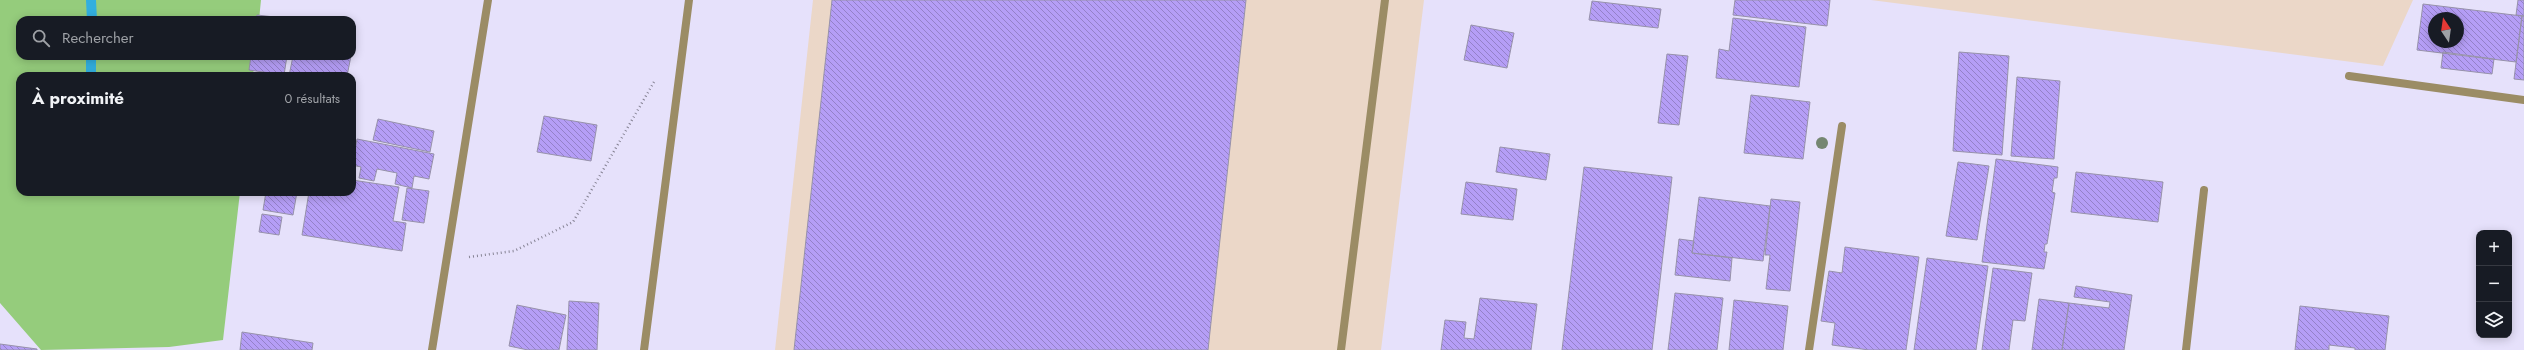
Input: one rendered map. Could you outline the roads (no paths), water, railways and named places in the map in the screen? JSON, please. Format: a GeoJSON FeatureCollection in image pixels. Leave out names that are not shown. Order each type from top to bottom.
{"type":"FeatureCollection","features":[{"type":"Feature","properties":{"kind":"street"},"geometry":{"type":"LineString","coordinates":[[432,350],[488,0]]}},
{"type":"Feature","properties":{"kind":"street"},"geometry":{"type":"LineString","coordinates":[[644,350],[689,0]]}},
{"type":"Feature","properties":{"kind":"street"},"geometry":{"type":"LineString","coordinates":[[1340,350],[1385,0]]}},
{"type":"Feature","properties":{"kind":"street"},"geometry":{"type":"LineString","coordinates":[[2349,76],[2524,100]]}},
{"type":"Feature","properties":{"kind":"street"},"geometry":{"type":"LineString","coordinates":[[1809,350],[1842,126]]}},
{"type":"Feature","properties":{"kind":"street"},"geometry":{"type":"LineString","coordinates":[[2186,350],[2204,190]]}},
{"type":"Feature","properties":{"kind":"waterway"},"geometry":{"type":"LineString","coordinates":[[91,0],[92,16]]}},
{"type":"Feature","properties":{"kind":"waterway"},"geometry":{"type":"LineString","coordinates":[[91,60],[91,72]]}}]}
